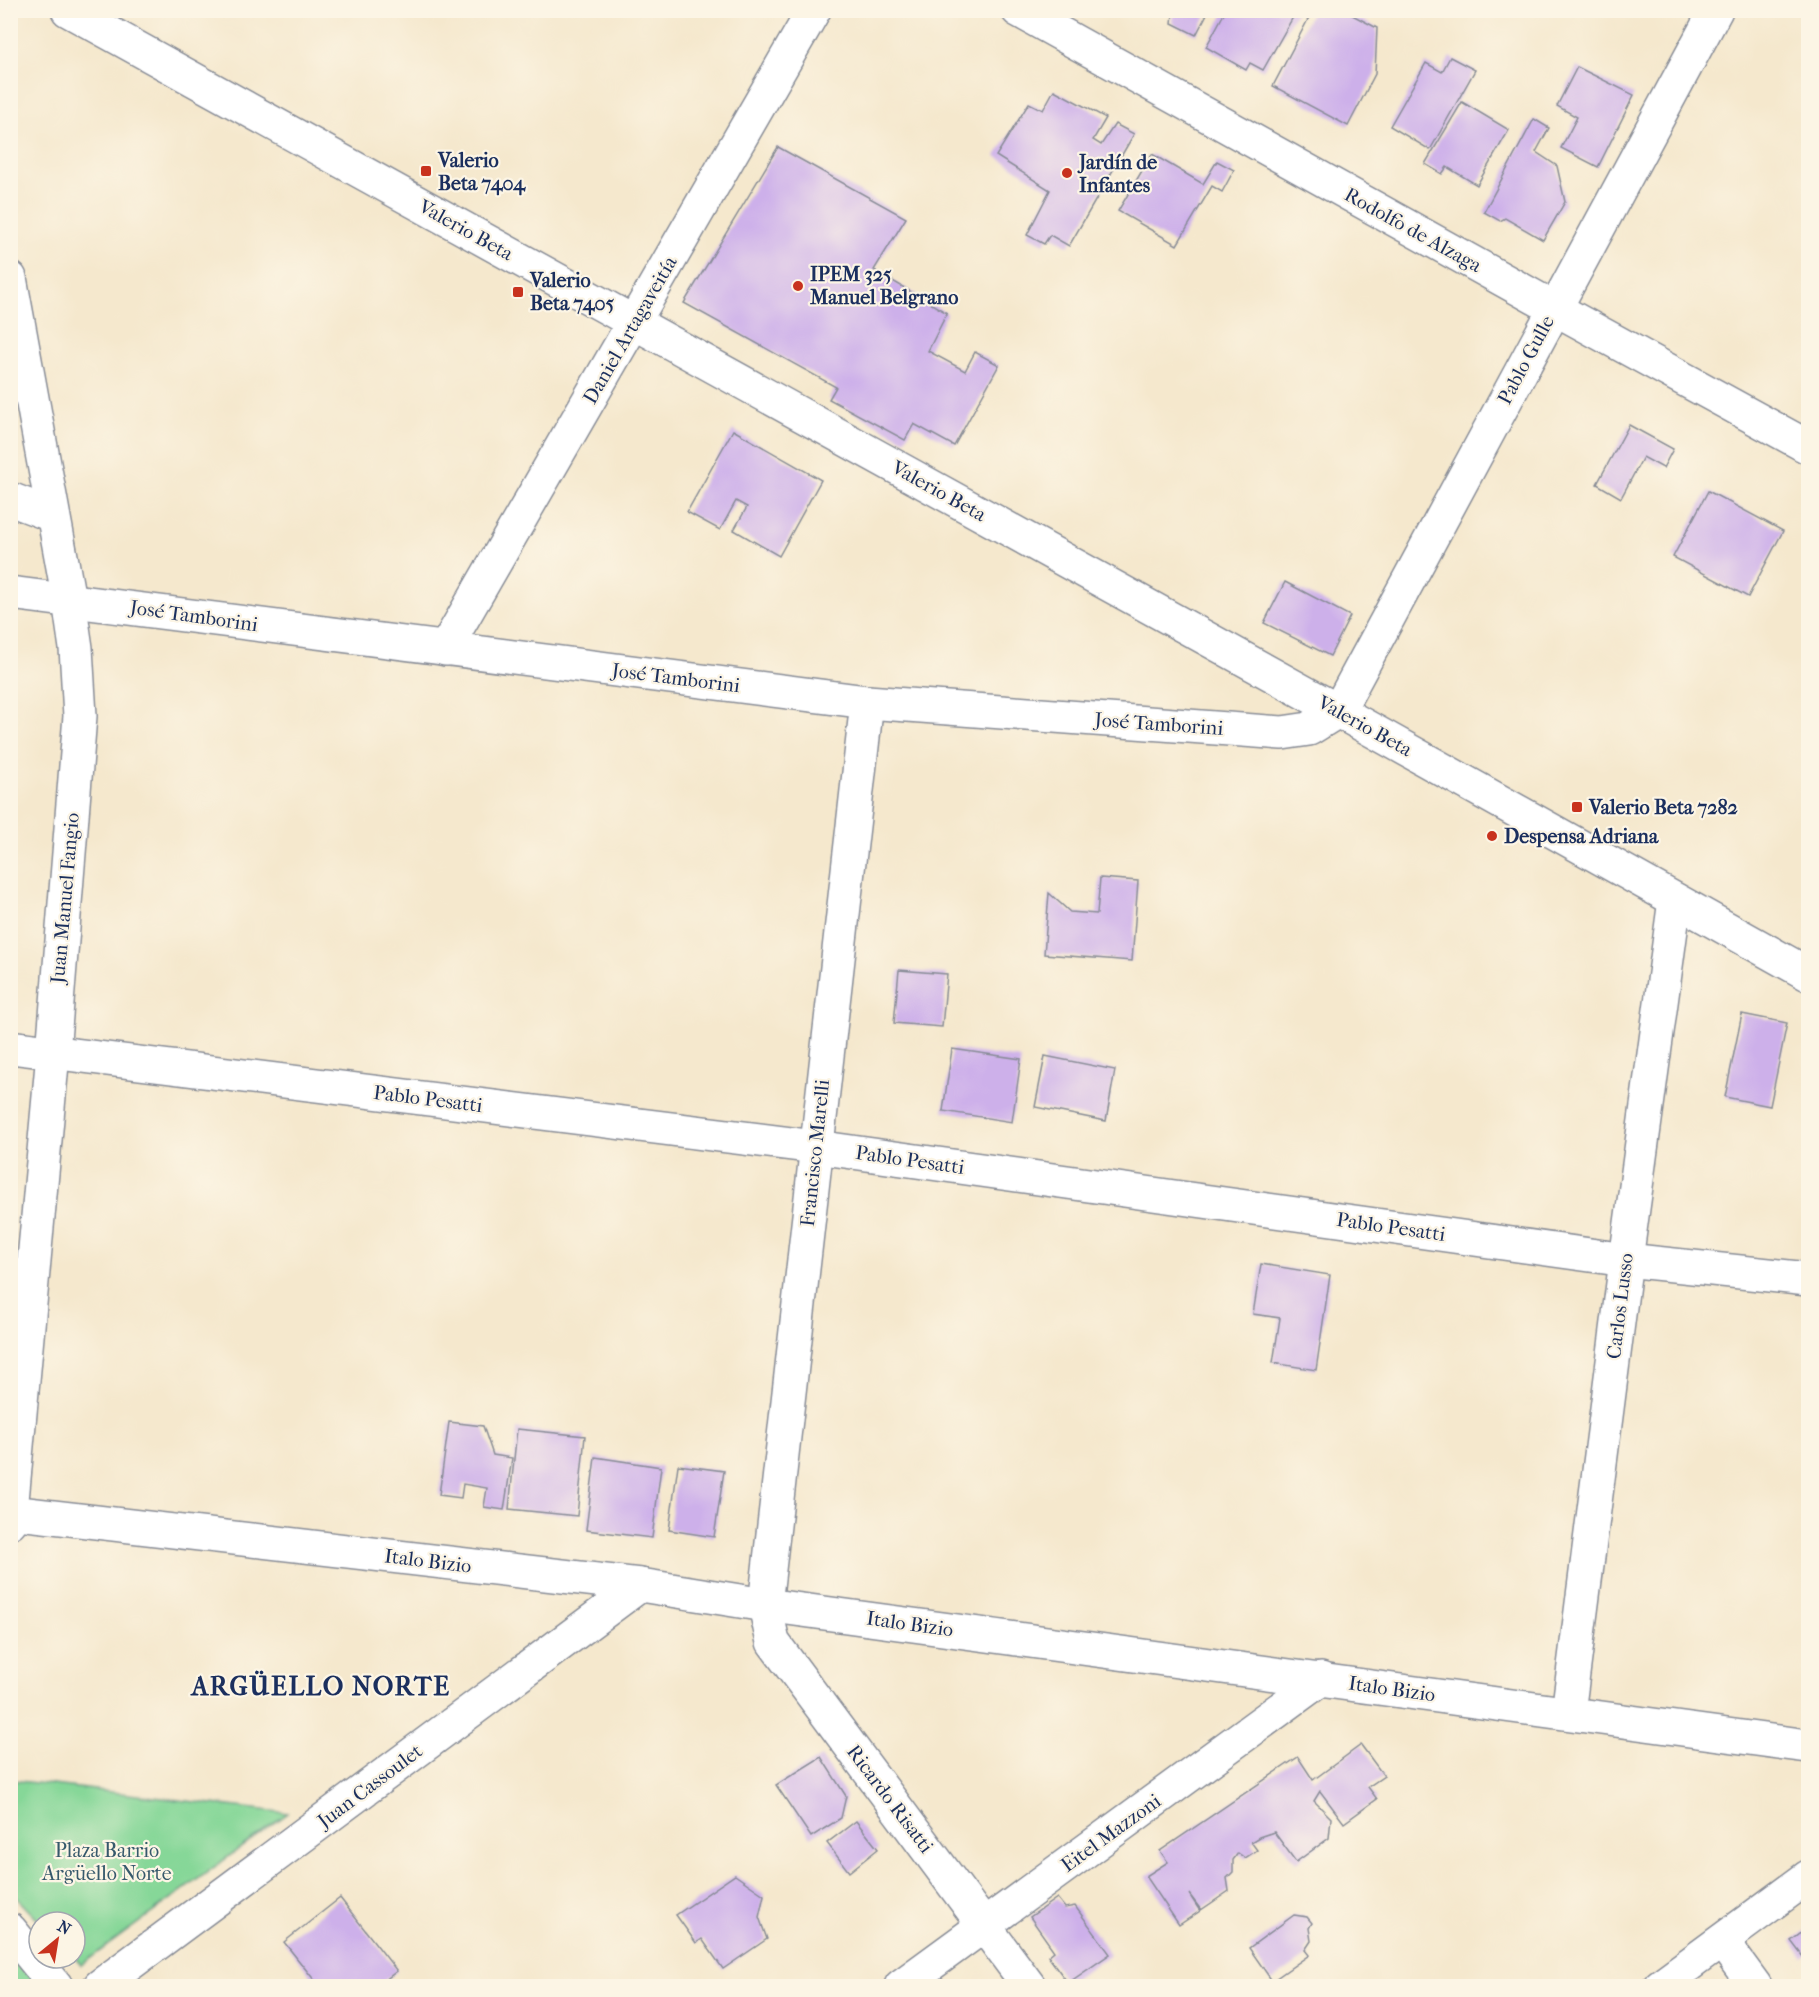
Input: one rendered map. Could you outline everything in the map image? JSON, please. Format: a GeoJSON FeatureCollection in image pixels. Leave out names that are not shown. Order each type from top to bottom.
{"type":"FeatureCollection","features":[{"type":"Feature","properties":{"kind":"street","name":"Valerio Beta"},"geometry":{"type":"LineString","coordinates":[[68,10],[1338,711],[1809,974]]}},
{"type":"Feature","properties":{"kind":"street","name":"Daniel Artagaveitía"},"geometry":{"type":"LineString","coordinates":[[445,649],[814,10]]}},
{"type":"Feature","properties":{"kind":"street","name":"Rodolfo de Alzaga"},"geometry":{"type":"LineString","coordinates":[[1018,10],[1809,447]]}},
{"type":"Feature","properties":{"kind":"street","name":"Pablo Gulle"},"geometry":{"type":"LineString","coordinates":[[1338,711],[1716,10]]}},
{"type":"Feature","properties":{"kind":"street","name":"Juan Manuel Fangio"},"geometry":{"type":"LineString","coordinates":[[10,278],[69,600],[76,648],[80,716],[53,1053],[11,1515]]}},
{"type":"Feature","properties":{"kind":"street"},"geometry":{"type":"LineString","coordinates":[[10,499],[52,515]]}},
{"type":"Feature","properties":{"kind":"street","name":"José Tamborini"},"geometry":{"type":"LineString","coordinates":[[10,593],[867,702],[1282,733],[1309,729],[1338,711]]}},
{"type":"Feature","properties":{"kind":"street","name":"Francisco Marelli"},"geometry":{"type":"LineString","coordinates":[[765,1605],[867,702]]}},
{"type":"Feature","properties":{"kind":"street","name":"Carlos Lusso"},"geometry":{"type":"LineString","coordinates":[[1568,1713],[1675,900]]}},
{"type":"Feature","properties":{"kind":"street","name":"Pablo Pesatti"},"geometry":{"type":"LineString","coordinates":[[10,1047],[816,1147],[1626,1260],[1809,1279]]}},
{"type":"Feature","properties":{"kind":"street","name":"Italo Bizio"},"geometry":{"type":"LineString","coordinates":[[11,1515],[640,1585],[765,1605],[1809,1746]]}},
{"type":"Feature","properties":{"kind":"street","name":"Juan Cassoulet"},"geometry":{"type":"LineString","coordinates":[[100,1986],[640,1585]]}},
{"type":"Feature","properties":{"kind":"street","name":"Ricardo Risatti"},"geometry":{"type":"LineString","coordinates":[[765,1605],[773,1642],[1029,1986]]}},
{"type":"Feature","properties":{"kind":"street","name":"Eitel Mazzoni"},"geometry":{"type":"LineString","coordinates":[[901,1986],[1321,1679]]}},
{"type":"Feature","properties":{"kind":"street"},"geometry":{"type":"LineString","coordinates":[[1660,1986],[1809,1877]]}},
{"type":"Feature","properties":{"kind":"street"},"geometry":{"type":"LineString","coordinates":[[10,1930],[56,1986]]}},
{"type":"Feature","properties":{"kind":"street"},"geometry":{"type":"LineString","coordinates":[[1722,1941],[1755,1986]]}},
{"type":"Feature","properties":{"kind":"green space","name":"Plaza Barrio Argüello Norte"},"geometry":{"type":"Polygon","coordinates":[[[11,1780],[288,1813],[87,1961],[87,1910],[28,1910],[11,1892],[11,1780]]]}},
{"type":"Feature","properties":{"kind":"green space"},"geometry":{"type":"Polygon","coordinates":[[[11,1946],[27,1967],[27,1970],[30,1970],[42,1986],[11,1986],[11,1946]]]}},
{"type":"Feature","properties":{"kind":"building"},"geometry":{"type":"Polygon","coordinates":[[[1168,10],[1209,10],[1196,35],[1172,23],[1173,14],[1168,10]]]}},
{"type":"Feature","properties":{"kind":"building"},"geometry":{"type":"Polygon","coordinates":[[[1226,10],[1297,10],[1263,70],[1250,63],[1246,70],[1206,47],[1226,10]]]}},
{"type":"Feature","properties":{"kind":"building"},"geometry":{"type":"Polygon","coordinates":[[[1313,10],[1343,10],[1377,28],[1375,74],[1348,126],[1273,86],[1313,10]]]}},
{"type":"Feature","properties":{"kind":"building"},"geometry":{"type":"Polygon","coordinates":[[[1450,57],[1475,70],[1430,150],[1390,126],[1426,63],[1442,72],[1450,57]]]}},
{"type":"Feature","properties":{"kind":"building"},"geometry":{"type":"Polygon","coordinates":[[[1577,67],[1634,95],[1598,167],[1561,148],[1577,117],[1557,106],[1577,67]]]}},
{"type":"Feature","properties":{"kind":"building","name":"Jardín de Infantes"},"geometry":{"type":"Polygon","coordinates":[[[1054,90],[1106,118],[1093,140],[1101,145],[1115,124],[1134,134],[1069,246],[1050,235],[1044,244],[1027,235],[1050,190],[996,156],[1029,103],[1043,110],[1054,90]]]}},
{"type":"Feature","properties":{"kind":"building"},"geometry":{"type":"Polygon","coordinates":[[[1462,102],[1509,130],[1477,185],[1447,167],[1442,174],[1425,164],[1462,102]]]}},
{"type":"Feature","properties":{"kind":"building"},"geometry":{"type":"Polygon","coordinates":[[[1534,119],[1549,128],[1536,152],[1557,166],[1565,202],[1543,240],[1505,218],[1500,221],[1484,212],[1534,119]]]}},
{"type":"Feature","properties":{"kind":"building","name":"IPEM 325 Manuel Belgrano"},"geometry":{"type":"Polygon","coordinates":[[[778,147],[906,218],[874,270],[947,313],[928,351],[965,371],[975,352],[999,365],[954,446],[914,424],[905,440],[829,399],[836,387],[684,303],[778,147]]]}},
{"type":"Feature","properties":{"kind":"building"},"geometry":{"type":"Polygon","coordinates":[[[1152,154],[1203,184],[1217,161],[1234,170],[1222,192],[1212,186],[1177,245],[1118,211],[1152,154]]]}},
{"type":"Feature","properties":{"kind":"building"},"geometry":{"type":"Polygon","coordinates":[[[1629,425],[1673,449],[1663,468],[1643,457],[1621,498],[1597,484],[1629,425]]]}},
{"type":"Feature","properties":{"kind":"building"},"geometry":{"type":"Polygon","coordinates":[[[733,430],[821,480],[779,556],[734,530],[747,507],[736,501],[720,530],[687,512],[733,430]]]}},
{"type":"Feature","properties":{"kind":"building"},"geometry":{"type":"Polygon","coordinates":[[[1708,491],[1783,531],[1748,597],[1673,557],[1708,491]]]}},
{"type":"Feature","properties":{"kind":"building"},"geometry":{"type":"Polygon","coordinates":[[[1285,582],[1350,616],[1330,656],[1264,623],[1285,582]]]}},
{"type":"Feature","properties":{"kind":"building"},"geometry":{"type":"Polygon","coordinates":[[[1100,878],[1138,881],[1132,961],[1044,954],[1049,893],[1070,912],[1097,914],[1100,878]]]}},
{"type":"Feature","properties":{"kind":"building"},"geometry":{"type":"Polygon","coordinates":[[[899,970],[947,974],[942,1027],[894,1023],[899,970]]]}},
{"type":"Feature","properties":{"kind":"building"},"geometry":{"type":"Polygon","coordinates":[[[1742,1014],[1787,1023],[1770,1106],[1725,1097],[1742,1014]]]}},
{"type":"Feature","properties":{"kind":"building"},"geometry":{"type":"Polygon","coordinates":[[[952,1049],[1021,1059],[1012,1122],[943,1111],[952,1049]]]}},
{"type":"Feature","properties":{"kind":"building"},"geometry":{"type":"Polygon","coordinates":[[[1045,1056],[1115,1070],[1106,1121],[1035,1107],[1045,1056]]]}},
{"type":"Feature","properties":{"kind":"building"},"geometry":{"type":"Polygon","coordinates":[[[1261,1264],[1330,1275],[1316,1370],[1273,1363],[1280,1318],[1253,1314],[1261,1264]]]}},
{"type":"Feature","properties":{"kind":"building"},"geometry":{"type":"Polygon","coordinates":[[[449,1422],[483,1426],[493,1455],[512,1458],[504,1510],[484,1507],[487,1488],[463,1484],[461,1498],[439,1495],[449,1422]]]}},
{"type":"Feature","properties":{"kind":"building"},"geometry":{"type":"Polygon","coordinates":[[[517,1429],[585,1436],[577,1516],[509,1509],[517,1429]]]}},
{"type":"Feature","properties":{"kind":"building"},"geometry":{"type":"Polygon","coordinates":[[[595,1457],[661,1467],[652,1538],[586,1530],[595,1457]]]}},
{"type":"Feature","properties":{"kind":"building"},"geometry":{"type":"Polygon","coordinates":[[[678,1465],[724,1471],[714,1537],[669,1530],[678,1465]]]}},
{"type":"Feature","properties":{"kind":"building"},"geometry":{"type":"Polygon","coordinates":[[[1361,1745],[1384,1776],[1368,1787],[1377,1799],[1344,1823],[1320,1791],[1314,1801],[1331,1818],[1329,1838],[1296,1862],[1274,1832],[1259,1837],[1251,1842],[1257,1850],[1245,1858],[1238,1853],[1233,1860],[1233,1872],[1227,1878],[1229,1891],[1201,1910],[1189,1894],[1200,1911],[1179,1925],[1146,1876],[1168,1862],[1160,1851],[1298,1757],[1313,1780],[1361,1745]]]}},
{"type":"Feature","properties":{"kind":"building"},"geometry":{"type":"Polygon","coordinates":[[[821,1757],[846,1796],[841,1818],[811,1837],[776,1785],[821,1757]]]}},
{"type":"Feature","properties":{"kind":"building"},"geometry":{"type":"Polygon","coordinates":[[[856,1821],[878,1849],[849,1872],[827,1843],[856,1821]]]}},
{"type":"Feature","properties":{"kind":"building"},"geometry":{"type":"Polygon","coordinates":[[[735,1875],[764,1895],[759,1917],[767,1939],[723,1969],[702,1939],[696,1943],[676,1915],[735,1875]]]}},
{"type":"Feature","properties":{"kind":"building"},"geometry":{"type":"Polygon","coordinates":[[[340,1898],[397,1971],[377,1986],[319,1986],[284,1942],[340,1898]]]}},
{"type":"Feature","properties":{"kind":"building"},"geometry":{"type":"Polygon","coordinates":[[[1057,1898],[1065,1908],[1075,1906],[1110,1954],[1068,1983],[1048,1956],[1054,1951],[1030,1917],[1057,1898]]]}},
{"type":"Feature","properties":{"kind":"building"},"geometry":{"type":"Polygon","coordinates":[[[1294,1915],[1307,1917],[1312,1923],[1309,1928],[1311,1941],[1305,1950],[1309,1955],[1272,1981],[1249,1948],[1294,1915]]]}},
{"type":"Feature","properties":{"kind":"building"},"geometry":{"type":"Polygon","coordinates":[[[1808,1928],[1808,1954],[1804,1958],[1791,1941],[1808,1928]]]}},
{"type":"Feature","properties":{"kind":"place","name":"Valerio Beta 7404"},"geometry":{"type":"Point","coordinates":[426,171]}},
{"type":"Feature","properties":{"kind":"place","name":"Jardín de Infantes"},"geometry":{"type":"Point","coordinates":[1067,173]}},
{"type":"Feature","properties":{"kind":"place","name":"IPEM 325 Manuel Belgrano"},"geometry":{"type":"Point","coordinates":[798,286]}},
{"type":"Feature","properties":{"kind":"place","name":"Valerio Beta 7405"},"geometry":{"type":"Point","coordinates":[518,292]}},
{"type":"Feature","properties":{"kind":"place","name":"Valerio Beta 7282"},"geometry":{"type":"Point","coordinates":[1577,807]}},
{"type":"Feature","properties":{"kind":"place","name":"Despensa Adriana"},"geometry":{"type":"Point","coordinates":[1492,836]}},
{"type":"Feature","properties":{"kind":"district","name":"ARGÜELLO NORTE"},"geometry":{"type":"Point","coordinates":[321,1686]}}]}
